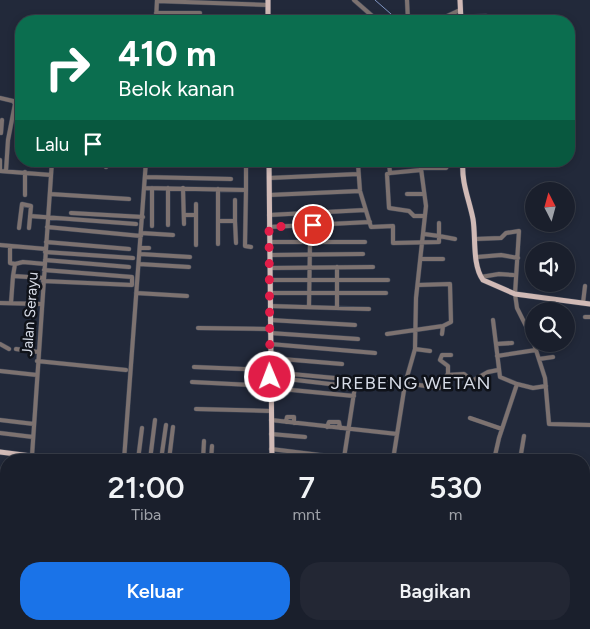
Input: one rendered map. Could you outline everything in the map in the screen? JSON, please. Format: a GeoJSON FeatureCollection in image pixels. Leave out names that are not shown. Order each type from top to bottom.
{"type":"FeatureCollection","features":[{"type":"Feature","properties":{"kind":"main road"},"geometry":{"type":"LineString","coordinates":[[460,0],[461,15]]}},
{"type":"Feature","properties":{"kind":"main road"},"geometry":{"type":"LineString","coordinates":[[268,2],[269,15]]}},
{"type":"Feature","properties":{"kind":"main road"},"geometry":{"type":"LineString","coordinates":[[269,167],[271,454]]}},
{"type":"Feature","properties":{"kind":"main road"},"geometry":{"type":"LineString","coordinates":[[463,167],[463,178],[481,277],[489,284],[515,294],[590,304]]}},
{"type":"Feature","properties":{"kind":"street"},"geometry":{"type":"LineString","coordinates":[[200,13],[156,13],[157,0],[268,2]]}},
{"type":"Feature","properties":{"kind":"street"},"geometry":{"type":"LineString","coordinates":[[354,0],[371,15]]}},
{"type":"Feature","properties":{"kind":"street"},"geometry":{"type":"LineString","coordinates":[[407,0],[408,15]]}},
{"type":"Feature","properties":{"kind":"street"},"geometry":{"type":"LineString","coordinates":[[448,15],[460,10]]}},
{"type":"Feature","properties":{"kind":"street"},"geometry":{"type":"LineString","coordinates":[[0,98],[13,101],[15,104],[9,134],[6,171]]}},
{"type":"Feature","properties":{"kind":"street"},"geometry":{"type":"LineString","coordinates":[[2,120],[0,133],[9,134]]}},
{"type":"Feature","properties":{"kind":"street"},"geometry":{"type":"LineString","coordinates":[[0,159],[0,171],[50,174]]}},
{"type":"Feature","properties":{"kind":"street","name":"Jalan Serayu"},"geometry":{"type":"LineString","coordinates":[[32,454],[51,167]]}},
{"type":"Feature","properties":{"kind":"street"},"geometry":{"type":"LineString","coordinates":[[125,454],[130,405],[146,167]]}},
{"type":"Feature","properties":{"kind":"street"},"geometry":{"type":"LineString","coordinates":[[246,167],[245,246],[251,247]]}},
{"type":"Feature","properties":{"kind":"street"},"geometry":{"type":"LineString","coordinates":[[358,167],[360,191],[372,228],[393,226],[393,243],[438,243],[439,223]]}},
{"type":"Feature","properties":{"kind":"street"},"geometry":{"type":"LineString","coordinates":[[390,167],[390,173],[387,174],[389,208],[409,211],[414,216],[425,216]]}},
{"type":"Feature","properties":{"kind":"street"},"geometry":{"type":"LineString","coordinates":[[394,454],[405,384],[415,349],[418,285],[425,216],[421,167]]}},
{"type":"Feature","properties":{"kind":"street"},"geometry":{"type":"LineString","coordinates":[[390,173],[447,167]]}},
{"type":"Feature","properties":{"kind":"street"},"geometry":{"type":"LineString","coordinates":[[25,172],[25,195]]}},
{"type":"Feature","properties":{"kind":"street"},"geometry":{"type":"LineString","coordinates":[[269,178],[358,174]]}},
{"type":"Feature","properties":{"kind":"street"},"geometry":{"type":"LineString","coordinates":[[145,177],[231,180]]}},
{"type":"Feature","properties":{"kind":"street"},"geometry":{"type":"LineString","coordinates":[[144,188],[246,190]]}},
{"type":"Feature","properties":{"kind":"street"},"geometry":{"type":"LineString","coordinates":[[152,188],[152,226]]}},
{"type":"Feature","properties":{"kind":"street"},"geometry":{"type":"LineString","coordinates":[[168,188],[168,225]]}},
{"type":"Feature","properties":{"kind":"street"},"geometry":{"type":"LineString","coordinates":[[183,188],[184,224]]}},
{"type":"Feature","properties":{"kind":"street"},"geometry":{"type":"LineString","coordinates":[[218,189],[218,244]]}},
{"type":"Feature","properties":{"kind":"street"},"geometry":{"type":"LineString","coordinates":[[269,195],[360,191]]}},
{"type":"Feature","properties":{"kind":"street"},"geometry":{"type":"LineString","coordinates":[[50,194],[129,199]]}},
{"type":"Feature","properties":{"kind":"street"},"geometry":{"type":"LineString","coordinates":[[407,194],[424,194]]}},
{"type":"Feature","properties":{"kind":"street"},"geometry":{"type":"LineString","coordinates":[[235,200],[236,243]]}},
{"type":"Feature","properties":{"kind":"street"},"geometry":{"type":"LineString","coordinates":[[19,228],[21,204],[31,206],[29,228]]}},
{"type":"Feature","properties":{"kind":"street"},"geometry":{"type":"LineString","coordinates":[[196,204],[196,245]]}},
{"type":"Feature","properties":{"kind":"street"},"geometry":{"type":"LineString","coordinates":[[269,214],[365,210]]}},
{"type":"Feature","properties":{"kind":"street"},"geometry":{"type":"LineString","coordinates":[[71,213],[141,217]]}},
{"type":"Feature","properties":{"kind":"street"},"geometry":{"type":"LineString","coordinates":[[184,215],[196,215]]}},
{"type":"Feature","properties":{"kind":"street"},"geometry":{"type":"LineString","coordinates":[[30,216],[48,219],[136,224]]}},
{"type":"Feature","properties":{"kind":"street"},"geometry":{"type":"LineString","coordinates":[[218,221],[235,221]]}},
{"type":"Feature","properties":{"kind":"street"},"geometry":{"type":"LineString","coordinates":[[269,227],[370,222]]}},
{"type":"Feature","properties":{"kind":"street"},"geometry":{"type":"LineString","coordinates":[[48,228],[140,235],[173,234]]}},
{"type":"Feature","properties":{"kind":"street"},"geometry":{"type":"LineString","coordinates":[[475,239],[500,238],[506,233],[519,231],[515,294],[520,316],[525,325]]}},
{"type":"Feature","properties":{"kind":"street"},"geometry":{"type":"LineString","coordinates":[[424,234],[454,239]]}},
{"type":"Feature","properties":{"kind":"street"},"geometry":{"type":"LineString","coordinates":[[46,242],[129,249]]}},
{"type":"Feature","properties":{"kind":"street"},"geometry":{"type":"LineString","coordinates":[[270,242],[365,242]]}},
{"type":"Feature","properties":{"kind":"street"},"geometry":{"type":"LineString","coordinates":[[309,307],[310,242]]}},
{"type":"Feature","properties":{"kind":"street"},"geometry":{"type":"LineString","coordinates":[[338,242],[338,254]]}},
{"type":"Feature","properties":{"kind":"street"},"geometry":{"type":"LineString","coordinates":[[0,245],[133,258]]}},
{"type":"Feature","properties":{"kind":"street"},"geometry":{"type":"LineString","coordinates":[[10,246],[10,263],[15,264],[22,262],[45,262],[130,267]]}},
{"type":"Feature","properties":{"kind":"street"},"geometry":{"type":"LineString","coordinates":[[140,248],[149,248]]}},
{"type":"Feature","properties":{"kind":"street"},"geometry":{"type":"LineString","coordinates":[[140,254],[190,256]]}},
{"type":"Feature","properties":{"kind":"street"},"geometry":{"type":"LineString","coordinates":[[270,255],[363,254]]}},
{"type":"Feature","properties":{"kind":"street"},"geometry":{"type":"LineString","coordinates":[[477,257],[501,255],[518,258]]}},
{"type":"Feature","properties":{"kind":"street"},"geometry":{"type":"LineString","coordinates":[[422,259],[443,259]]}},
{"type":"Feature","properties":{"kind":"street"},"geometry":{"type":"LineString","coordinates":[[12,303],[15,264]]}},
{"type":"Feature","properties":{"kind":"street"},"geometry":{"type":"LineString","coordinates":[[139,264],[189,267]]}},
{"type":"Feature","properties":{"kind":"street"},"geometry":{"type":"LineString","coordinates":[[337,267],[337,308]]}},
{"type":"Feature","properties":{"kind":"street"},"geometry":{"type":"LineString","coordinates":[[270,268],[373,267]]}},
{"type":"Feature","properties":{"kind":"street"},"geometry":{"type":"LineString","coordinates":[[14,276],[129,287],[132,285],[132,277],[44,270]]}},
{"type":"Feature","properties":{"kind":"street"},"geometry":{"type":"LineString","coordinates":[[481,277],[499,274],[513,276]]}},
{"type":"Feature","properties":{"kind":"street"},"geometry":{"type":"LineString","coordinates":[[270,280],[388,280]]}},
{"type":"Feature","properties":{"kind":"street"},"geometry":{"type":"LineString","coordinates":[[387,334],[416,328],[443,326],[451,322],[450,284],[418,285]]}},
{"type":"Feature","properties":{"kind":"street"},"geometry":{"type":"LineString","coordinates":[[583,303],[585,286]]}},
{"type":"Feature","properties":{"kind":"street"},"geometry":{"type":"LineString","coordinates":[[270,292],[386,294]]}},
{"type":"Feature","properties":{"kind":"street"},"geometry":{"type":"LineString","coordinates":[[136,293],[187,296]]}},
{"type":"Feature","properties":{"kind":"street"},"geometry":{"type":"LineString","coordinates":[[0,303],[41,304]]}},
{"type":"Feature","properties":{"kind":"street"},"geometry":{"type":"LineString","coordinates":[[270,306],[369,309]]}},
{"type":"Feature","properties":{"kind":"street"},"geometry":{"type":"LineString","coordinates":[[270,320],[355,325]]}},
{"type":"Feature","properties":{"kind":"street"},"geometry":{"type":"LineString","coordinates":[[493,320],[500,377],[533,388],[544,387]]}},
{"type":"Feature","properties":{"kind":"street"},"geometry":{"type":"LineString","coordinates":[[442,334],[443,326]]}},
{"type":"Feature","properties":{"kind":"street"},"geometry":{"type":"LineString","coordinates":[[198,328],[270,331],[358,339]]}},
{"type":"Feature","properties":{"kind":"street"},"geometry":{"type":"LineString","coordinates":[[496,344],[512,343]]}},
{"type":"Feature","properties":{"kind":"street"},"geometry":{"type":"LineString","coordinates":[[0,344],[9,349]]}},
{"type":"Feature","properties":{"kind":"street"},"geometry":{"type":"LineString","coordinates":[[270,344],[375,353]]}},
{"type":"Feature","properties":{"kind":"street"},"geometry":{"type":"LineString","coordinates":[[16,349],[38,352]]}},
{"type":"Feature","properties":{"kind":"street"},"geometry":{"type":"LineString","coordinates":[[415,349],[430,351]]}},
{"type":"Feature","properties":{"kind":"street"},"geometry":{"type":"LineString","coordinates":[[497,356],[525,351]]}},
{"type":"Feature","properties":{"kind":"street"},"geometry":{"type":"LineString","coordinates":[[535,352],[539,359],[549,424],[590,425]]}},
{"type":"Feature","properties":{"kind":"street"},"geometry":{"type":"LineString","coordinates":[[448,375],[448,366],[440,360],[442,355],[451,355]]}},
{"type":"Feature","properties":{"kind":"street"},"geometry":{"type":"LineString","coordinates":[[539,359],[553,356]]}},
{"type":"Feature","properties":{"kind":"street"},"geometry":{"type":"LineString","coordinates":[[270,358],[342,364]]}},
{"type":"Feature","properties":{"kind":"street"},"geometry":{"type":"LineString","coordinates":[[37,361],[126,370]]}},
{"type":"Feature","properties":{"kind":"street"},"geometry":{"type":"LineString","coordinates":[[194,367],[356,380],[372,378],[441,388],[444,378],[448,375],[464,374],[472,381],[488,372],[498,370]]}},
{"type":"Feature","properties":{"kind":"street"},"geometry":{"type":"LineString","coordinates":[[0,371],[37,375]]}},
{"type":"Feature","properties":{"kind":"street"},"geometry":{"type":"LineString","coordinates":[[270,373],[356,387]]}},
{"type":"Feature","properties":{"kind":"street"},"geometry":{"type":"LineString","coordinates":[[345,454],[356,380]]}},
{"type":"Feature","properties":{"kind":"street"},"geometry":{"type":"LineString","coordinates":[[192,382],[271,387],[354,396]]}},
{"type":"Feature","properties":{"kind":"street"},"geometry":{"type":"LineString","coordinates":[[496,454],[517,384]]}},
{"type":"Feature","properties":{"kind":"street"},"geometry":{"type":"LineString","coordinates":[[196,409],[271,411]]}},
{"type":"Feature","properties":{"kind":"street"},"geometry":{"type":"LineString","coordinates":[[470,418],[502,429]]}},
{"type":"Feature","properties":{"kind":"street"},"geometry":{"type":"LineString","coordinates":[[0,420],[34,424]]}},
{"type":"Feature","properties":{"kind":"street"},"geometry":{"type":"LineString","coordinates":[[151,454],[156,420]]}},
{"type":"Feature","properties":{"kind":"street"},"geometry":{"type":"LineString","coordinates":[[271,420],[397,434]]}},
{"type":"Feature","properties":{"kind":"street"},"geometry":{"type":"LineString","coordinates":[[163,454],[166,425]]}},
{"type":"Feature","properties":{"kind":"street"},"geometry":{"type":"LineString","coordinates":[[170,454],[173,427]]}},
{"type":"Feature","properties":{"kind":"street"},"geometry":{"type":"LineString","coordinates":[[139,454],[142,428]]}},
{"type":"Feature","properties":{"kind":"street"},"geometry":{"type":"LineString","coordinates":[[0,433],[33,438]]}},
{"type":"Feature","properties":{"kind":"street"},"geometry":{"type":"LineString","coordinates":[[271,434],[305,437]]}},
{"type":"Feature","properties":{"kind":"street"},"geometry":{"type":"LineString","coordinates":[[521,454],[524,436]]}},
{"type":"Feature","properties":{"kind":"street"},"geometry":{"type":"LineString","coordinates":[[203,454],[204,441]]}},
{"type":"Feature","properties":{"kind":"street"},"geometry":{"type":"LineString","coordinates":[[212,446],[212,454]]}},
{"type":"Feature","properties":{"kind":"street"},"geometry":{"type":"LineString","coordinates":[[271,449],[312,454]]}},
{"type":"Feature","properties":{"kind":"waterway"},"geometry":{"type":"LineString","coordinates":[[375,0],[392,15]]}},
{"type":"Feature","properties":{"kind":"district","name":"JREBENG WETAN"},"geometry":{"type":"Point","coordinates":[411,383]}},
{"type":"Feature","properties":{"kind":"route"},"geometry":{"type":"LineString","coordinates":[[270,377],[269,227],[313,225]]}}]}
